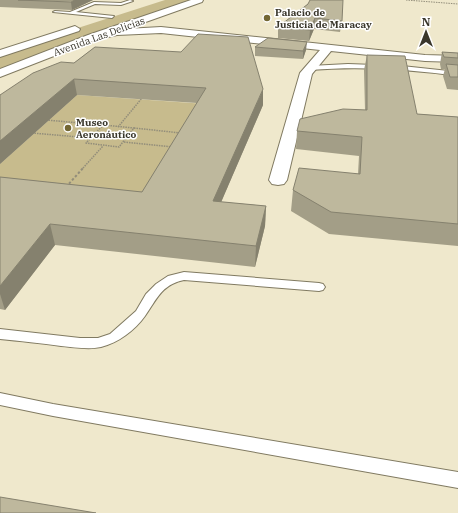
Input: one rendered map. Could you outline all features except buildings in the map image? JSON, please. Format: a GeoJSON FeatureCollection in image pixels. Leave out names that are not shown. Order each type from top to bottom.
{"type":"FeatureCollection","features":[{"type":"Feature","properties":{"kind":"street","name":"Avenida Las Delicias"},"geometry":{"type":"LineString","coordinates":[[3,71],[92,37],[199,0]]}},
{"type":"Feature","properties":{"kind":"street","name":"Avenida Las Delicias"},"geometry":{"type":"LineString","coordinates":[[0,54],[138,9]]}},
{"type":"Feature","properties":{"kind":"street"},"geometry":{"type":"LineString","coordinates":[[92,37],[117,32],[161,30],[425,58],[458,59]]}},
{"type":"Feature","properties":{"kind":"street"},"geometry":{"type":"LineString","coordinates":[[278,180],[306,74],[328,48]]}},
{"type":"Feature","properties":{"kind":"lane"},"geometry":{"type":"LineString","coordinates":[[71,13],[94,3],[121,4],[131,1]]}},
{"type":"Feature","properties":{"kind":"lane"},"geometry":{"type":"LineString","coordinates":[[55,12],[112,17]]}},
{"type":"Feature","properties":{"kind":"lane"},"geometry":{"type":"LineString","coordinates":[[310,68],[387,66],[458,74]]}},
{"type":"Feature","properties":{"kind":"lane"},"geometry":{"type":"LineString","coordinates":[[0,334],[80,343],[99,343],[115,337],[140,314],[150,297],[160,287],[172,279],[184,276],[319,287]]}},
{"type":"Feature","properties":{"kind":"lane"},"geometry":{"type":"LineString","coordinates":[[0,399],[53,410],[458,480]]}},
{"type":"Feature","properties":{"kind":"path"},"geometry":{"type":"LineString","coordinates":[[406,0],[458,4]]}},
{"type":"Feature","properties":{"kind":"path"},"geometry":{"type":"LineString","coordinates":[[118,127],[143,96]]}},
{"type":"Feature","properties":{"kind":"path"},"geometry":{"type":"LineString","coordinates":[[39,120],[187,133]]}},
{"type":"Feature","properties":{"kind":"path"},"geometry":{"type":"LineString","coordinates":[[103,126],[86,144],[119,147],[134,128]]}},
{"type":"Feature","properties":{"kind":"path"},"geometry":{"type":"LineString","coordinates":[[32,133],[92,138]]}},
{"type":"Feature","properties":{"kind":"path"},"geometry":{"type":"LineString","coordinates":[[123,142],[178,147]]}},
{"type":"Feature","properties":{"kind":"path"},"geometry":{"type":"LineString","coordinates":[[71,190],[64,190],[103,145]]}},
{"type":"Feature","properties":{"kind":"shaded area"},"geometry":{"type":"Polygon","coordinates":[[[165,0],[199,0],[0,69],[0,53],[165,0]]]}},
{"type":"Feature","properties":{"kind":"shaded area"},"geometry":{"type":"Polygon","coordinates":[[[77,95],[206,104],[157,194],[0,178],[0,164],[77,95]]]}},
{"type":"Feature","properties":{"kind":"place","name":"Palacio de Justicia de Maracay"},"geometry":{"type":"Point","coordinates":[267,18]}},
{"type":"Feature","properties":{"kind":"place","name":"Museo Aeronáutico"},"geometry":{"type":"Point","coordinates":[68,128]}}]}
